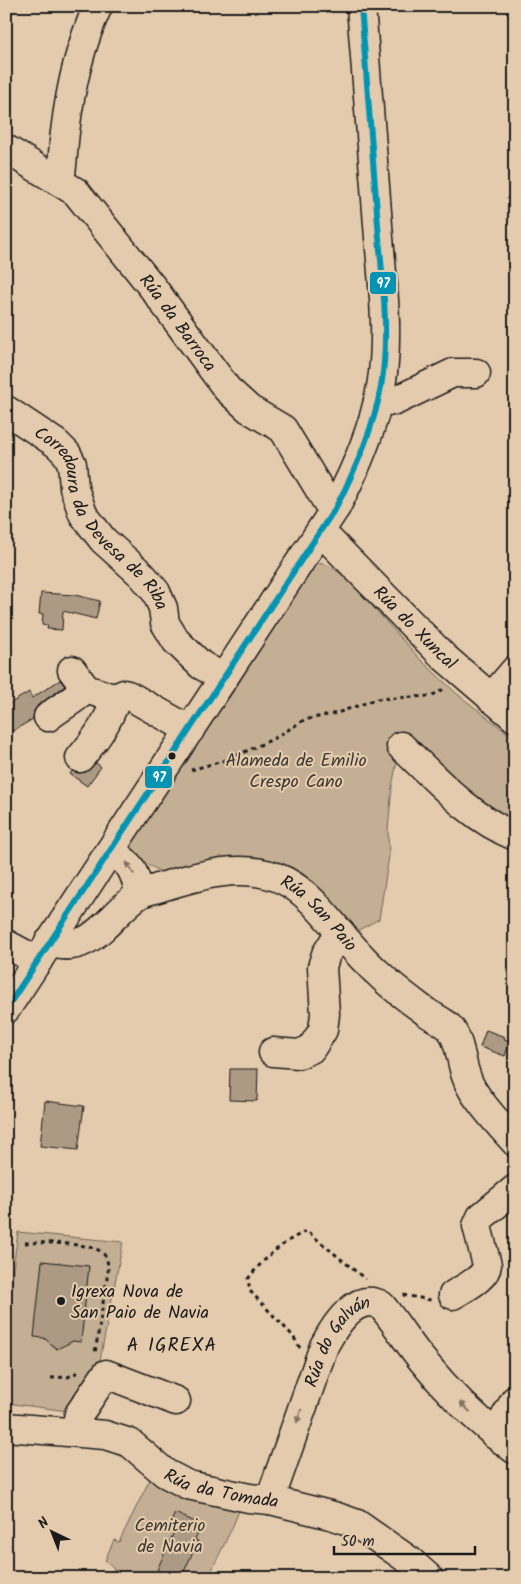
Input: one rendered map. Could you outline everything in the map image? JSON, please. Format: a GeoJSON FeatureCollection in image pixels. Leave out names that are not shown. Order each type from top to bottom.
{"type":"FeatureCollection","features":[{"type":"Feature","properties":{"kind":"street"},"geometry":{"type":"LineString","coordinates":[[60,181],[64,161],[70,96],[85,38],[98,6]]}},
{"type":"Feature","properties":{"kind":"street"},"geometry":{"type":"LineString","coordinates":[[6,1010],[14,977],[44,952],[319,535],[358,464],[367,440],[378,400],[383,368],[384,292],[361,6]]}},
{"type":"Feature","properties":{"kind":"street","name":"Rúa da Barroca"},"geometry":{"type":"LineString","coordinates":[[6,149],[76,192],[152,288],[227,389],[249,409],[283,429],[327,502],[336,507]]}},
{"type":"Feature","properties":{"kind":"street"},"geometry":{"type":"LineString","coordinates":[[378,400],[395,400],[453,373],[476,373]]}},
{"type":"Feature","properties":{"kind":"street","name":"Corredoura da Devesa de Riba"},"geometry":{"type":"LineString","coordinates":[[6,410],[57,444],[67,454],[72,464],[74,488],[83,514],[103,540],[142,575],[156,592],[163,608],[165,623],[176,641],[201,664],[224,678]]}},
{"type":"Feature","properties":{"kind":"street","name":"Rúa do Xuncal"},"geometry":{"type":"LineString","coordinates":[[319,535],[329,540],[444,657],[515,718]]}},
{"type":"Feature","properties":{"kind":"street"},"geometry":{"type":"LineString","coordinates":[[491,698],[515,670]]}},
{"type":"Feature","properties":{"kind":"street"},"geometry":{"type":"LineString","coordinates":[[48,717],[62,705],[80,696],[79,679],[110,697],[128,694],[190,730]]}},
{"type":"Feature","properties":{"kind":"street"},"geometry":{"type":"LineString","coordinates":[[80,758],[98,736],[110,717],[118,697]]}},
{"type":"Feature","properties":{"kind":"street"},"geometry":{"type":"LineString","coordinates":[[402,746],[460,801],[495,828],[515,836]]}},
{"type":"Feature","properties":{"kind":"street"},"geometry":{"type":"LineString","coordinates":[[110,851],[130,864],[140,894]]}},
{"type":"Feature","properties":{"kind":"street","name":"Rúa San Paio"},"geometry":{"type":"LineString","coordinates":[[6,944],[44,952],[59,946],[71,947],[81,943],[102,928],[140,894],[188,879],[236,870],[257,872],[276,877],[292,884],[313,901],[353,949],[379,974],[418,1006],[450,1028],[460,1048],[462,1066],[472,1089],[510,1126]]}},
{"type":"Feature","properties":{"kind":"street"},"geometry":{"type":"LineString","coordinates":[[273,1052],[298,1054],[311,1049],[322,1030],[326,1014],[322,967],[326,954],[340,932]]}},
{"type":"Feature","properties":{"kind":"street"},"geometry":{"type":"LineString","coordinates":[[453,1295],[480,1277],[486,1270],[487,1265],[477,1226],[481,1217],[515,1189]]}},
{"type":"Feature","properties":{"kind":"street","name":"Rúa do Galván"},"geometry":{"type":"LineString","coordinates":[[270,1500],[324,1346],[334,1328],[350,1310],[366,1302],[375,1302],[381,1305],[434,1375],[505,1442]]}},
{"type":"Feature","properties":{"kind":"street"},"geometry":{"type":"LineString","coordinates":[[75,1432],[80,1414],[106,1374],[176,1401]]}},
{"type":"Feature","properties":{"kind":"street"},"geometry":{"type":"LineString","coordinates":[[505,1442],[515,1400]]}},
{"type":"Feature","properties":{"kind":"street","name":"Rúa da Tomada"},"geometry":{"type":"LineString","coordinates":[[6,1427],[105,1435],[130,1443],[165,1473],[188,1485],[270,1500],[334,1516],[357,1524],[429,1578]]}},
{"type":"Feature","properties":{"kind":"path"},"geometry":{"type":"LineString","coordinates":[[188,771],[229,759],[275,738],[304,720],[337,713],[377,700],[431,696],[449,686]]}},
{"type":"Feature","properties":{"kind":"path"},"geometry":{"type":"LineString","coordinates":[[25,1243],[42,1242],[92,1248],[100,1251],[105,1256],[108,1263],[108,1272],[94,1356]]}},
{"type":"Feature","properties":{"kind":"path"},"geometry":{"type":"LineString","coordinates":[[51,1378],[68,1377],[83,1370]]}},
{"type":"Feature","properties":{"kind":"green space","name":"Alameda de Emilio Crespo Cano"},"geometry":{"type":"Polygon","coordinates":[[[318,563],[328,565],[346,577],[420,659],[456,693],[515,739],[515,827],[397,761],[392,787],[388,830],[389,856],[379,919],[355,932],[247,863],[221,859],[169,876],[126,853],[125,848],[233,692],[311,568],[318,563]]]}},
{"type":"Feature","properties":{"kind":"green space"},"geometry":{"type":"Polygon","coordinates":[[[18,1232],[123,1242],[99,1365],[75,1412],[6,1403],[6,1320],[18,1232]]]}},
{"type":"Feature","properties":{"kind":"green space","name":"Cemiterio de Navia"},"geometry":{"type":"Polygon","coordinates":[[[150,1479],[172,1492],[239,1511],[208,1578],[114,1578],[109,1575],[114,1568],[105,1560],[114,1540],[119,1542],[150,1479]]]}},
{"type":"Feature","properties":{"kind":"building"},"geometry":{"type":"Polygon","coordinates":[[[41,593],[75,595],[100,601],[96,619],[63,611],[62,630],[47,629],[48,626],[42,625],[43,614],[39,614],[41,593]]]}},
{"type":"Feature","properties":{"kind":"building"},"geometry":{"type":"Polygon","coordinates":[[[60,680],[65,686],[38,705],[34,711],[33,719],[6,735],[6,706],[29,692],[32,698],[60,680]]]}},
{"type":"Feature","properties":{"kind":"building"},"geometry":{"type":"Polygon","coordinates":[[[96,763],[101,767],[87,786],[70,774],[72,771],[78,773],[86,772],[96,763]]]}},
{"type":"Feature","properties":{"kind":"building"},"geometry":{"type":"Polygon","coordinates":[[[486,1030],[505,1037],[504,1039],[510,1041],[505,1056],[480,1047],[486,1030]]]}},
{"type":"Feature","properties":{"kind":"building"},"geometry":{"type":"Polygon","coordinates":[[[230,1069],[258,1069],[257,1101],[229,1100],[230,1069]]]}},
{"type":"Feature","properties":{"kind":"building"},"geometry":{"type":"Polygon","coordinates":[[[45,1101],[84,1106],[78,1150],[40,1146],[45,1101]]]}},
{"type":"Feature","properties":{"kind":"building","name":"Igrexa Nova de San Paio de Navia"},"geometry":{"type":"Polygon","coordinates":[[[42,1261],[89,1266],[81,1342],[73,1341],[57,1349],[44,1338],[34,1337],[42,1261]]]}},
{"type":"Feature","properties":{"kind":"building"},"geometry":{"type":"Polygon","coordinates":[[[175,1513],[202,1525],[195,1540],[198,1541],[181,1578],[174,1578],[157,1570],[174,1532],[168,1529],[175,1513]]]}},
{"type":"Feature","properties":{"kind":"transit line","name":"97"},"geometry":{"type":"LineString","coordinates":[[6,1009],[336,507],[369,434],[378,403],[384,367],[385,326],[361,6]]}},
{"type":"Feature","properties":{"kind":"place","name":"Igrexa Nova de San Paio de Navia"},"geometry":{"type":"Point","coordinates":[61,1301]}},
{"type":"Feature","properties":{"kind":"district","name":"A IGREXA"},"geometry":{"type":"Point","coordinates":[172,1344]}}]}
